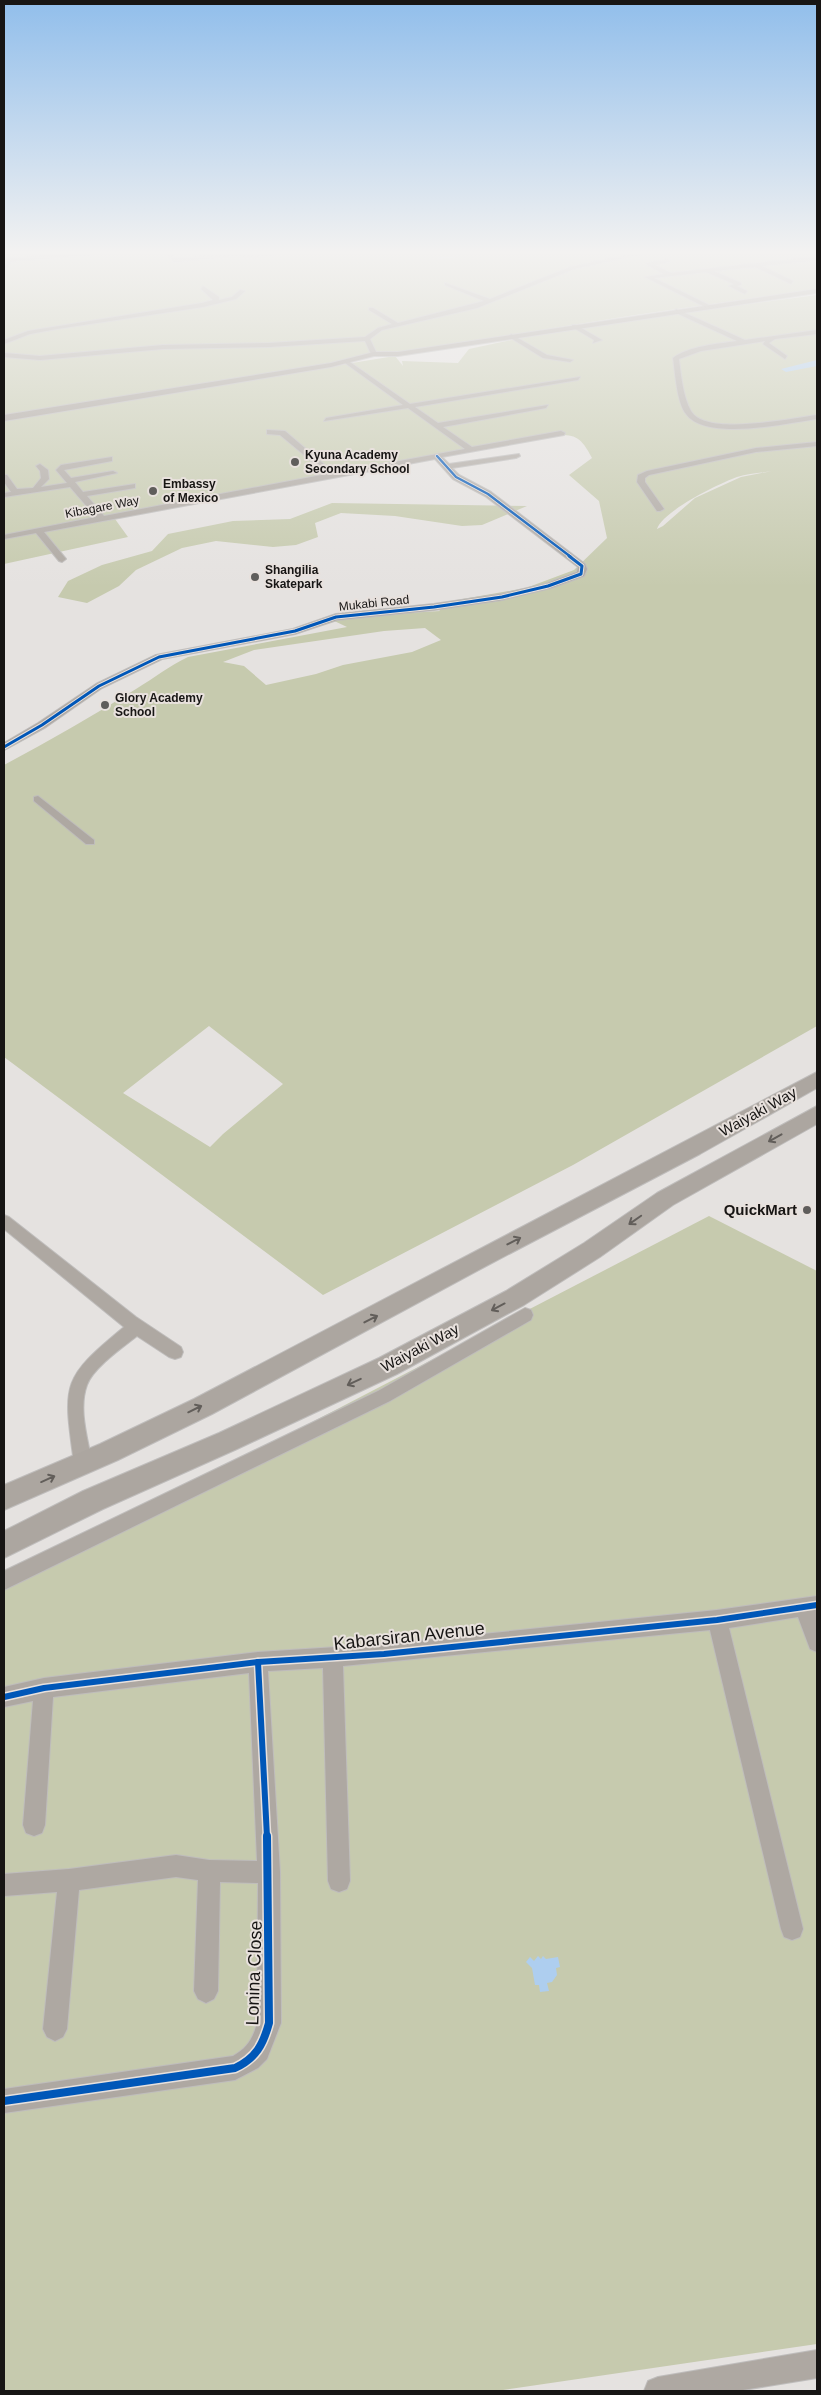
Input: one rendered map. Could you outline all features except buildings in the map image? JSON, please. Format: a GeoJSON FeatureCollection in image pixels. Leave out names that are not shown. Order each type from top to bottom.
{"type":"FeatureCollection","features":[{"type":"Feature","properties":{"kind":"highway","name":"Waiyaki Way"},"geometry":{"type":"LineString","coordinates":[[4,1498],[89,1461],[212,1401],[643,1175],[817,1079]]}},
{"type":"Feature","properties":{"kind":"highway","name":"Waiyaki Way"},"geometry":{"type":"LineString","coordinates":[[4,1545],[110,1492],[228,1441],[396,1362],[515,1298],[592,1250],[666,1198],[817,1114]]}},
{"type":"Feature","properties":{"kind":"highway"},"geometry":{"type":"LineString","coordinates":[[89,1461],[90,1484],[95,1490],[110,1492]]}},
{"type":"Feature","properties":{"kind":"main road"},"geometry":{"type":"LineString","coordinates":[[4,418],[342,363]]}},
{"type":"Feature","properties":{"kind":"street"},"geometry":{"type":"LineString","coordinates":[[348,363],[471,450]]}},
{"type":"Feature","properties":{"kind":"street"},"geometry":{"type":"LineString","coordinates":[[678,363],[686,407],[694,419],[712,425],[734,426],[817,418]]}},
{"type":"Feature","properties":{"kind":"street"},"geometry":{"type":"LineString","coordinates":[[326,420],[578,378]]}},
{"type":"Feature","properties":{"kind":"street"},"geometry":{"type":"LineString","coordinates":[[436,426],[546,406]]}},
{"type":"Feature","properties":{"kind":"street"},"geometry":{"type":"LineString","coordinates":[[776,423],[783,428]]}},
{"type":"Feature","properties":{"kind":"street"},"geometry":{"type":"LineString","coordinates":[[270,432],[282,433],[332,475]]}},
{"type":"Feature","properties":{"kind":"street","name":"Kibagare Way"},"geometry":{"type":"LineString","coordinates":[[4,537],[561,433]]}},
{"type":"Feature","properties":{"kind":"street"},"geometry":{"type":"LineString","coordinates":[[660,509],[641,482],[641,477],[648,473],[799,442],[817,444]]}},
{"type":"Feature","properties":{"kind":"street","name":"Mukabi Road"},"geometry":{"type":"LineString","coordinates":[[4,747],[42,725],[98,686],[131,668],[158,657],[295,631],[336,617],[434,607],[502,597],[548,586],[577,576],[582,572],[582,566],[577,562],[488,494],[456,477],[437,456]]}},
{"type":"Feature","properties":{"kind":"street"},"geometry":{"type":"LineString","coordinates":[[447,467],[516,456]]}},
{"type":"Feature","properties":{"kind":"street"},"geometry":{"type":"LineString","coordinates":[[100,518],[72,482],[60,470],[62,468],[108,459]]}},
{"type":"Feature","properties":{"kind":"street"},"geometry":{"type":"LineString","coordinates":[[37,490],[37,486],[45,478],[44,470],[40,466]]}},
{"type":"Feature","properties":{"kind":"street"},"geometry":{"type":"LineString","coordinates":[[8,495],[113,473]]}},
{"type":"Feature","properties":{"kind":"street"},"geometry":{"type":"LineString","coordinates":[[4,477],[14,491],[20,493]]}},
{"type":"Feature","properties":{"kind":"street"},"geometry":{"type":"LineString","coordinates":[[82,495],[132,486]]}},
{"type":"Feature","properties":{"kind":"street"},"geometry":{"type":"LineString","coordinates":[[38,530],[62,559]]}},
{"type":"Feature","properties":{"kind":"street"},"geometry":{"type":"LineString","coordinates":[[38,799],[90,842]]}},
{"type":"Feature","properties":{"kind":"street"},"geometry":{"type":"LineString","coordinates":[[4,1221],[136,1326],[174,1352]]}},
{"type":"Feature","properties":{"kind":"street"},"geometry":{"type":"LineString","coordinates":[[4,1581],[384,1396],[525,1315]]}},
{"type":"Feature","properties":{"kind":"street"},"geometry":{"type":"LineString","coordinates":[[89,1461],[76,1416],[79,1382],[98,1361],[136,1326]]}},
{"type":"Feature","properties":{"kind":"street"},"geometry":{"type":"LineString","coordinates":[[810,1605],[817,1638]]}},
{"type":"Feature","properties":{"kind":"street","name":"Kabarsiran Avenue"},"geometry":{"type":"LineString","coordinates":[[4,1697],[44,1688],[258,1662],[332,1658],[717,1620],[810,1605]]}},
{"type":"Feature","properties":{"kind":"street"},"geometry":{"type":"LineString","coordinates":[[717,1620],[792,1929]]}},
{"type":"Feature","properties":{"kind":"street"},"geometry":{"type":"LineString","coordinates":[[332,1658],[339,1881]]}},
{"type":"Feature","properties":{"kind":"street","name":"Lonina Close"},"geometry":{"type":"LineString","coordinates":[[4,2100],[235,2068],[249,2062],[262,2047],[269,2023],[269,1872],[258,1662]]}},
{"type":"Feature","properties":{"kind":"street"},"geometry":{"type":"LineString","coordinates":[[34,1825],[44,1688]]}},
{"type":"Feature","properties":{"kind":"street"},"geometry":{"type":"LineString","coordinates":[[4,1885],[69,1880],[176,1866],[209,1871],[269,1872]]}},
{"type":"Feature","properties":{"kind":"street"},"geometry":{"type":"LineString","coordinates":[[206,1991],[209,1871]]}},
{"type":"Feature","properties":{"kind":"street"},"geometry":{"type":"LineString","coordinates":[[54,2029],[69,1880]]}},
{"type":"Feature","properties":{"kind":"street"},"geometry":{"type":"LineString","coordinates":[[658,2391],[817,2364]]}},
{"type":"Feature","properties":{"kind":"green space"},"geometry":{"type":"Polygon","coordinates":[[[4,363],[334,363],[4,415],[4,363]]]}},
{"type":"Feature","properties":{"kind":"green space"},"geometry":{"type":"Polygon","coordinates":[[[354,363],[400,363],[403,366],[402,363],[817,363],[817,1026],[573,1165],[323,1295],[4,1057],[4,765],[87,719],[188,657],[347,627],[328,618],[440,611],[434,604],[526,588],[574,570],[607,538],[599,501],[569,475],[592,458],[583,444],[575,437],[548,435],[115,519],[128,537],[4,564],[4,420],[354,363]],[[772,471],[741,476],[705,492],[680,506],[669,514],[657,529],[695,498],[741,477],[772,471]],[[425,628],[384,631],[254,650],[223,662],[244,666],[266,685],[316,674],[343,665],[412,652],[441,640],[425,628]],[[209,1026],[123,1093],[210,1147],[283,1084],[209,1026]]]}},
{"type":"Feature","properties":{"kind":"green space"},"geometry":{"type":"Polygon","coordinates":[[[332,503],[527,506],[482,525],[462,526],[395,516],[341,513],[315,523],[318,537],[296,545],[273,547],[216,541],[182,548],[136,570],[119,586],[87,603],[58,597],[68,581],[102,565],[152,551],[168,534],[233,521],[290,519],[332,503]]]}},
{"type":"Feature","properties":{"kind":"green space"},"geometry":{"type":"Polygon","coordinates":[[[709,1216],[817,1271],[817,2344],[496,2391],[4,2391],[4,1582],[709,1216]]]}},
{"type":"Feature","properties":{"kind":"water"},"geometry":{"type":"Polygon","coordinates":[[[538,1956],[541,1959],[543,1956],[546,1959],[558,1957],[560,1967],[556,1968],[557,1975],[552,1982],[547,1983],[549,1991],[540,1992],[539,1985],[535,1985],[532,1968],[526,1962],[530,1957],[534,1961],[538,1956]]]}},
{"type":"Feature","properties":{"kind":"waterway"},"geometry":{"type":"LineString","coordinates":[[786,369],[817,363]]}},
{"type":"Feature","properties":{"kind":"cycle path"},"geometry":{"type":"LineString","coordinates":[[4,747],[42,725],[99,686],[159,657],[295,631],[336,617],[434,607],[502,597],[548,586],[581,574],[582,566],[488,494],[456,477],[437,456]]}},
{"type":"Feature","properties":{"kind":"cycle path"},"geometry":{"type":"LineString","coordinates":[[4,1697],[44,1688],[258,1662],[384,1654],[427,1648],[717,1620],[817,1605]]}},
{"type":"Feature","properties":{"kind":"cycle path"},"geometry":{"type":"LineString","coordinates":[[4,2101],[235,2068],[249,2060],[258,2051],[269,2023],[269,1872],[258,1662]]}},
{"type":"Feature","properties":{"kind":"place","name":"Kyuna Academy Secondary School"},"geometry":{"type":"Point","coordinates":[295,462]}},
{"type":"Feature","properties":{"kind":"place","name":"Embassy of Mexico"},"geometry":{"type":"Point","coordinates":[153,491]}},
{"type":"Feature","properties":{"kind":"place","name":"Shangilia Skatepark"},"geometry":{"type":"Point","coordinates":[255,577]}},
{"type":"Feature","properties":{"kind":"place","name":"Glory Academy School"},"geometry":{"type":"Point","coordinates":[105,705]}},
{"type":"Feature","properties":{"kind":"place","name":"QuickMart"},"geometry":{"type":"Point","coordinates":[807,1210]}}]}
